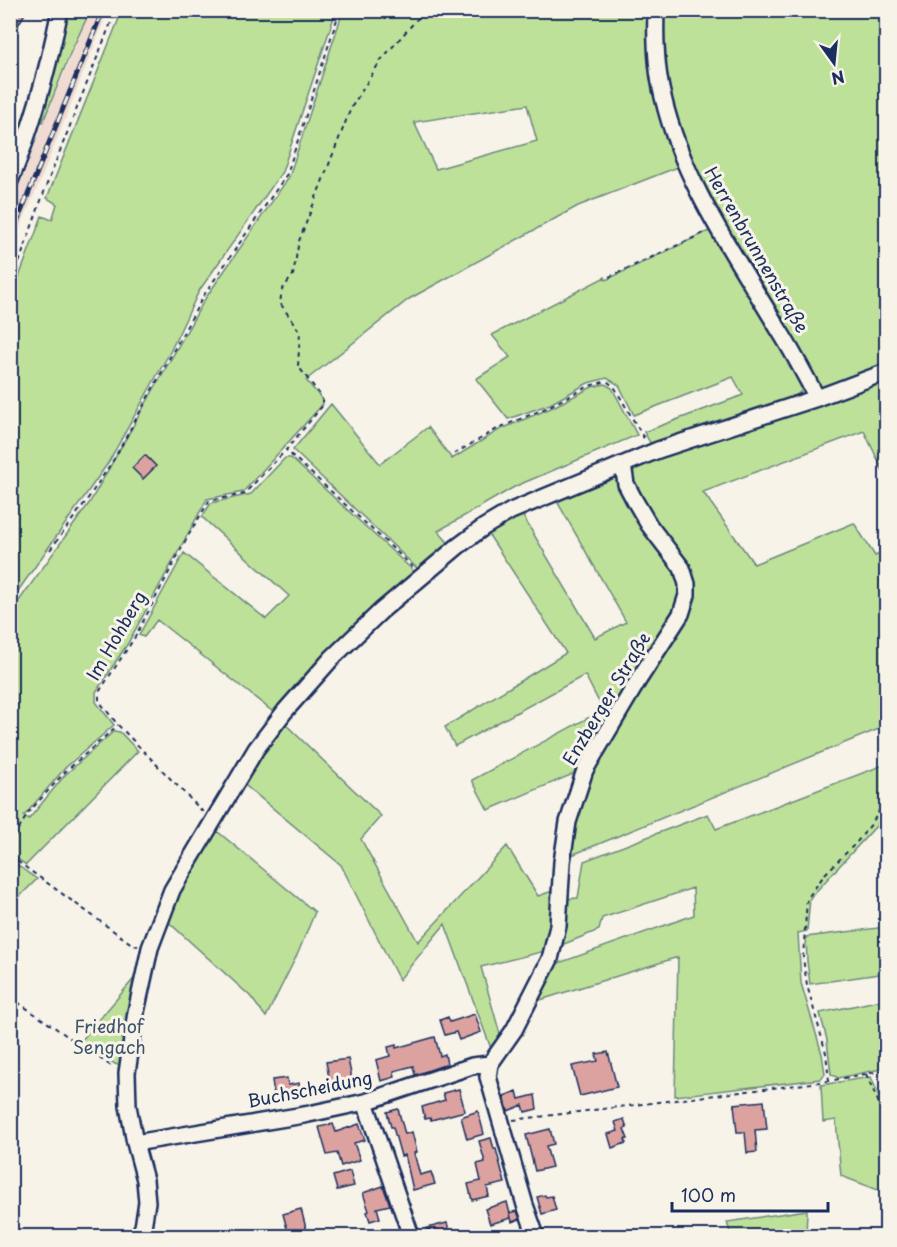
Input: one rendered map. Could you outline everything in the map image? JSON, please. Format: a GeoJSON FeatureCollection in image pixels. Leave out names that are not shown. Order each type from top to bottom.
{"type":"FeatureCollection","features":[{"type":"Feature","properties":{"kind":"street"},"geometry":{"type":"LineString","coordinates":[[10,181],[37,107],[60,10]]}},
{"type":"Feature","properties":{"kind":"street","name":"Herrenbrunnenstraße"},"geometry":{"type":"LineString","coordinates":[[656,10],[655,36],[662,96],[679,150],[716,227],[781,332],[817,398]]}},
{"type":"Feature","properties":{"kind":"street"},"geometry":{"type":"LineString","coordinates":[[138,1236],[143,1227],[147,1202],[145,1180],[128,1106],[127,1073],[136,1012],[150,948],[172,890],[256,749],[285,711],[332,658],[381,611],[484,527],[511,511],[652,453],[817,398],[886,372]]}},
{"type":"Feature","properties":{"kind":"street","name":"Enzberger Straße"},"geometry":{"type":"LineString","coordinates":[[490,1064],[514,1030],[550,959],[558,926],[562,862],[568,822],[585,770],[681,614],[687,595],[687,584],[682,568],[649,525],[635,501],[626,484],[623,465]]}},
{"type":"Feature","properties":{"kind":"street"},"geometry":{"type":"LineString","coordinates":[[490,1064],[488,1077],[536,1236]]}},
{"type":"Feature","properties":{"kind":"street","name":"Buchscheidung"},"geometry":{"type":"LineString","coordinates":[[135,1143],[304,1115],[365,1102],[472,1066],[490,1064]]}},
{"type":"Feature","properties":{"kind":"street"},"geometry":{"type":"LineString","coordinates":[[365,1102],[411,1236]]}},
{"type":"Feature","properties":{"kind":"path"},"geometry":{"type":"LineString","coordinates":[[10,288],[48,181],[116,10]]}},
{"type":"Feature","properties":{"kind":"path"},"geometry":{"type":"LineString","coordinates":[[50,550],[114,459],[204,295],[287,174],[340,10]]}},
{"type":"Feature","properties":{"kind":"path"},"geometry":{"type":"LineString","coordinates":[[422,576],[286,450],[324,404],[321,396],[298,366],[300,332],[280,303],[282,290],[293,274],[299,241],[351,108],[381,60],[425,10]]}},
{"type":"Feature","properties":{"kind":"path"},"geometry":{"type":"LineString","coordinates":[[609,277],[716,227]]}},
{"type":"Feature","properties":{"kind":"path"},"geometry":{"type":"LineString","coordinates":[[454,454],[499,428],[589,386],[607,381],[615,388],[652,453]]}},
{"type":"Feature","properties":{"kind":"path","name":"Im Hohberg"},"geometry":{"type":"LineString","coordinates":[[214,818],[204,813],[118,725],[99,701],[99,692],[135,637],[209,501],[244,494],[286,450]]}},
{"type":"Feature","properties":{"kind":"path"},"geometry":{"type":"LineString","coordinates":[[10,845],[28,813],[65,772],[118,725]]}},
{"type":"Feature","properties":{"kind":"path"},"geometry":{"type":"LineString","coordinates":[[829,1081],[826,1053],[807,985],[803,958],[807,899],[825,874],[872,823],[886,799]]}},
{"type":"Feature","properties":{"kind":"path"},"geometry":{"type":"LineString","coordinates":[[10,856],[134,945],[150,948]]}},
{"type":"Feature","properties":{"kind":"path"},"geometry":{"type":"LineString","coordinates":[[10,997],[114,1068],[127,1073]]}},
{"type":"Feature","properties":{"kind":"path"},"geometry":{"type":"LineString","coordinates":[[501,1122],[829,1081],[886,1070]]}},
{"type":"Feature","properties":{"kind":"path"},"geometry":{"type":"LineString","coordinates":[[866,1074],[886,1117]]}},
{"type":"Feature","properties":{"kind":"shaded area"},"geometry":{"type":"Polygon","coordinates":[[[90,11],[108,11],[11,249],[11,200],[90,11]]]}},
{"type":"Feature","properties":{"kind":"green space"},"geometry":{"type":"Polygon","coordinates":[[[65,11],[90,11],[43,122],[38,120],[65,11]]]}},
{"type":"Feature","properties":{"kind":"green space"},"geometry":{"type":"Polygon","coordinates":[[[122,11],[336,11],[282,172],[199,291],[170,352],[108,463],[13,598],[10,597],[11,298],[42,216],[52,220],[57,204],[47,198],[122,11]]]}},
{"type":"Feature","properties":{"kind":"green space"},"geometry":{"type":"Polygon","coordinates":[[[343,11],[654,11],[683,165],[578,206],[409,299],[306,380],[321,398],[323,404],[243,492],[207,499],[128,643],[96,692],[96,702],[114,725],[65,768],[24,816],[29,819],[65,775],[114,731],[120,732],[138,751],[26,865],[11,854],[11,612],[90,502],[205,299],[289,177],[343,11]],[[527,105],[414,122],[436,169],[537,141],[527,105]]]}},
{"type":"Feature","properties":{"kind":"green space"},"geometry":{"type":"Polygon","coordinates":[[[659,11],[886,11],[886,366],[825,390],[816,388],[690,166],[663,67],[659,11]]]}},
{"type":"Feature","properties":{"kind":"green space"},"geometry":{"type":"Polygon","coordinates":[[[711,230],[800,375],[803,389],[793,399],[652,446],[644,432],[743,395],[733,377],[634,415],[619,385],[607,378],[588,383],[550,404],[508,419],[476,379],[510,357],[492,335],[605,277],[606,280],[711,230]]]}},
{"type":"Feature","properties":{"kind":"green space"},"geometry":{"type":"Polygon","coordinates":[[[886,376],[886,477],[864,431],[703,492],[754,564],[854,523],[875,556],[886,551],[886,749],[881,728],[567,857],[576,803],[593,762],[692,601],[633,486],[632,471],[644,461],[886,376]]]}},
{"type":"Feature","properties":{"kind":"green space"},"geometry":{"type":"Polygon","coordinates":[[[605,384],[612,388],[637,435],[516,486],[438,531],[452,547],[420,571],[293,450],[331,404],[380,464],[428,427],[452,459],[499,430],[551,408],[592,387],[605,384]]]}},
{"type":"Feature","properties":{"kind":"green space"},"geometry":{"type":"Polygon","coordinates":[[[285,458],[291,458],[417,574],[277,715],[157,620],[144,637],[139,635],[184,553],[266,619],[289,596],[202,517],[211,503],[251,494],[285,458]]]}},
{"type":"Feature","properties":{"kind":"green space"},"geometry":{"type":"Polygon","coordinates":[[[613,472],[619,476],[681,580],[682,598],[674,616],[578,772],[488,810],[472,780],[603,710],[585,675],[455,746],[445,727],[566,653],[485,529],[520,511],[595,638],[626,622],[554,496],[613,472]]]}},
{"type":"Feature","properties":{"kind":"green space"},"geometry":{"type":"Polygon","coordinates":[[[281,720],[381,816],[361,839],[418,942],[507,846],[538,896],[555,890],[549,950],[481,967],[502,1041],[493,1054],[445,924],[399,980],[341,865],[240,781],[281,720]]]}},
{"type":"Feature","properties":{"kind":"green space"},"geometry":{"type":"Polygon","coordinates":[[[886,764],[886,806],[877,825],[810,898],[807,931],[798,933],[801,983],[822,1054],[825,1074],[820,1079],[675,1096],[678,957],[537,1001],[553,965],[694,915],[693,888],[602,918],[599,930],[559,946],[566,899],[578,898],[584,861],[708,814],[716,829],[886,764]]]}},
{"type":"Feature","properties":{"kind":"green space"},"geometry":{"type":"Polygon","coordinates":[[[212,827],[315,912],[298,953],[266,1017],[250,996],[164,918],[212,827]]]}},
{"type":"Feature","properties":{"kind":"green space"},"geometry":{"type":"Polygon","coordinates":[[[11,861],[37,879],[11,905],[11,861]]]}},
{"type":"Feature","properties":{"kind":"green space"},"geometry":{"type":"Polygon","coordinates":[[[886,927],[886,973],[810,984],[806,937],[886,927]]]}},
{"type":"Feature","properties":{"kind":"green space","name":"Friedhof Sengach"},"geometry":{"type":"Polygon","coordinates":[[[137,975],[124,1067],[115,1064],[81,1041],[137,975]]]}},
{"type":"Feature","properties":{"kind":"green space"},"geometry":{"type":"Polygon","coordinates":[[[886,999],[886,1068],[838,1078],[831,1074],[827,1040],[820,1013],[886,999]]]}},
{"type":"Feature","properties":{"kind":"green space"},"geometry":{"type":"Polygon","coordinates":[[[871,1077],[884,1108],[886,1108],[886,1193],[841,1176],[836,1120],[823,1122],[821,1085],[871,1077]]]}},
{"type":"Feature","properties":{"kind":"green space"},"geometry":{"type":"Polygon","coordinates":[[[807,1210],[806,1236],[731,1236],[727,1222],[807,1210]]]}},
{"type":"Feature","properties":{"kind":"building"},"geometry":{"type":"Polygon","coordinates":[[[10,10],[27,10],[10,39],[10,10]]]}},
{"type":"Feature","properties":{"kind":"building"},"geometry":{"type":"Polygon","coordinates":[[[145,455],[156,466],[143,479],[132,468],[145,455]]]}},
{"type":"Feature","properties":{"kind":"building"},"geometry":{"type":"Polygon","coordinates":[[[475,1014],[481,1032],[459,1040],[456,1032],[445,1035],[440,1020],[448,1017],[450,1022],[475,1014]]]}},
{"type":"Feature","properties":{"kind":"building"},"geometry":{"type":"Polygon","coordinates":[[[435,1037],[440,1056],[445,1054],[447,1064],[415,1075],[413,1066],[394,1071],[395,1077],[381,1081],[376,1060],[390,1056],[388,1047],[396,1045],[396,1048],[435,1037]]]}},
{"type":"Feature","properties":{"kind":"building"},"geometry":{"type":"Polygon","coordinates":[[[608,1052],[617,1087],[580,1096],[572,1066],[598,1061],[596,1054],[608,1052]]]}},
{"type":"Feature","properties":{"kind":"building"},"geometry":{"type":"Polygon","coordinates":[[[348,1059],[352,1079],[330,1083],[326,1062],[348,1059]]]}},
{"type":"Feature","properties":{"kind":"building"},"geometry":{"type":"Polygon","coordinates":[[[287,1078],[288,1085],[299,1083],[301,1094],[274,1095],[272,1080],[287,1078]]]}},
{"type":"Feature","properties":{"kind":"building"},"geometry":{"type":"Polygon","coordinates":[[[459,1089],[465,1111],[431,1120],[430,1118],[425,1119],[422,1107],[445,1100],[443,1093],[459,1089]]]}},
{"type":"Feature","properties":{"kind":"building"},"geometry":{"type":"Polygon","coordinates":[[[517,1091],[519,1099],[535,1095],[537,1109],[525,1112],[523,1105],[508,1111],[504,1096],[517,1091]]]}},
{"type":"Feature","properties":{"kind":"building"},"geometry":{"type":"Polygon","coordinates":[[[764,1101],[767,1129],[755,1130],[757,1152],[747,1153],[745,1132],[737,1132],[734,1104],[764,1101]]]}},
{"type":"Feature","properties":{"kind":"building"},"geometry":{"type":"Polygon","coordinates":[[[398,1109],[405,1134],[412,1132],[417,1152],[414,1153],[420,1175],[431,1172],[435,1184],[413,1190],[405,1155],[401,1156],[387,1112],[398,1109]]]}},
{"type":"Feature","properties":{"kind":"building"},"geometry":{"type":"Polygon","coordinates":[[[478,1111],[484,1134],[467,1139],[461,1117],[478,1111]]]}},
{"type":"Feature","properties":{"kind":"building"},"geometry":{"type":"Polygon","coordinates":[[[624,1119],[627,1128],[624,1129],[628,1139],[625,1139],[626,1143],[612,1148],[608,1134],[618,1131],[615,1122],[624,1119]]]}},
{"type":"Feature","properties":{"kind":"building"},"geometry":{"type":"Polygon","coordinates":[[[333,1124],[336,1132],[359,1124],[365,1140],[354,1143],[360,1160],[341,1166],[337,1153],[327,1155],[319,1127],[333,1124]]]}},
{"type":"Feature","properties":{"kind":"building"},"geometry":{"type":"Polygon","coordinates":[[[550,1129],[554,1144],[546,1146],[552,1167],[535,1171],[526,1135],[550,1129]]]}},
{"type":"Feature","properties":{"kind":"building"},"geometry":{"type":"Polygon","coordinates":[[[491,1138],[505,1183],[487,1187],[489,1196],[472,1200],[468,1184],[481,1181],[477,1164],[485,1162],[479,1141],[491,1138]]]}},
{"type":"Feature","properties":{"kind":"building"},"geometry":{"type":"Polygon","coordinates":[[[350,1171],[354,1186],[337,1190],[333,1176],[350,1171]]]}},
{"type":"Feature","properties":{"kind":"building"},"geometry":{"type":"Polygon","coordinates":[[[383,1186],[390,1205],[377,1208],[380,1218],[370,1221],[363,1193],[383,1186]]]}},
{"type":"Feature","properties":{"kind":"building"},"geometry":{"type":"Polygon","coordinates":[[[545,1195],[546,1197],[552,1196],[556,1210],[542,1214],[537,1197],[545,1195]]]}},
{"type":"Feature","properties":{"kind":"building"},"geometry":{"type":"Polygon","coordinates":[[[507,1202],[511,1218],[490,1224],[485,1209],[507,1202]]]}},
{"type":"Feature","properties":{"kind":"building"},"geometry":{"type":"Polygon","coordinates":[[[301,1209],[308,1236],[289,1236],[283,1214],[301,1209]]]}},
{"type":"Feature","properties":{"kind":"building"},"geometry":{"type":"Polygon","coordinates":[[[517,1211],[520,1219],[512,1222],[510,1213],[517,1211]]]}},
{"type":"Feature","properties":{"kind":"building"},"geometry":{"type":"Polygon","coordinates":[[[447,1223],[451,1236],[429,1236],[427,1228],[447,1223]]]}},
{"type":"Feature","properties":{"kind":"railway"},"geometry":{"type":"LineString","coordinates":[[10,239],[103,10]]}}]}
